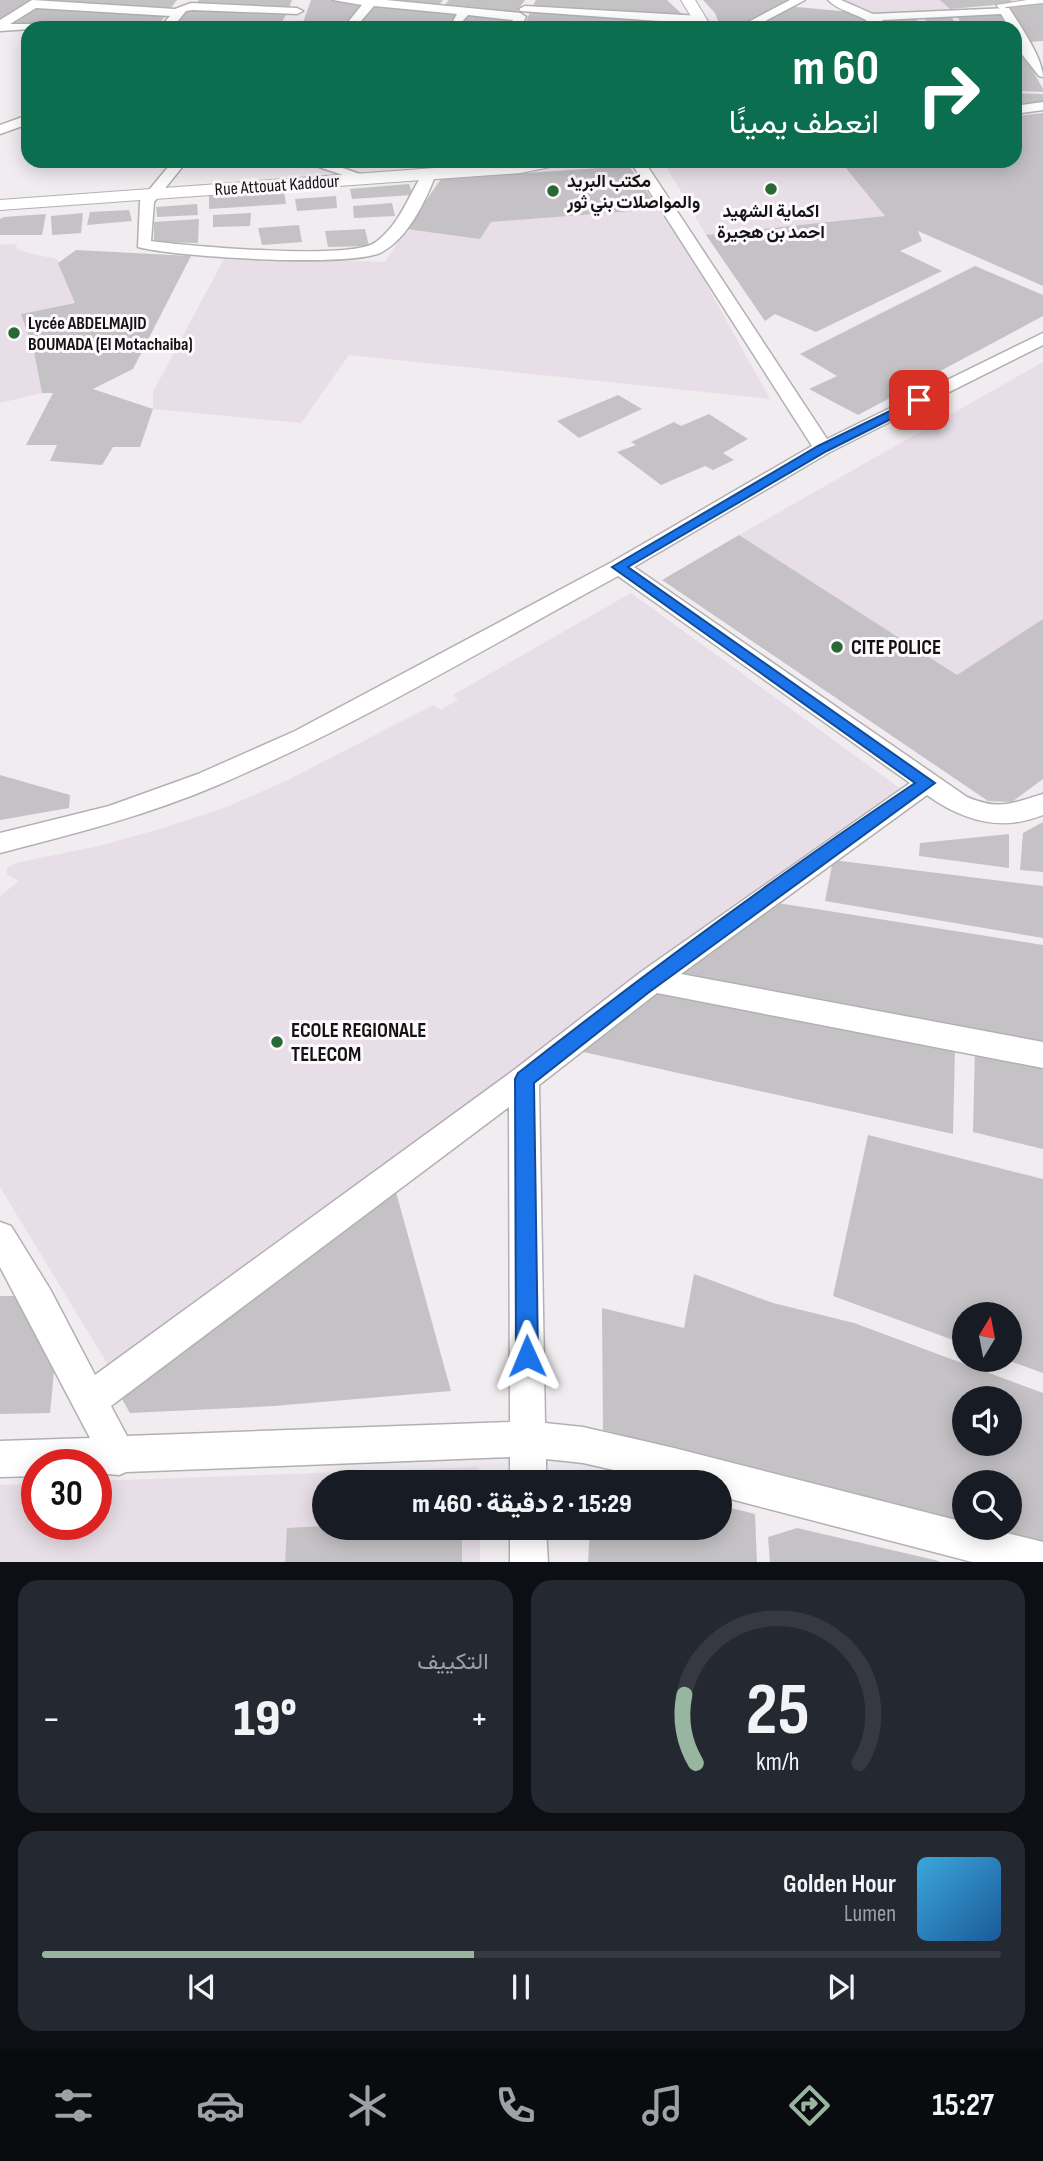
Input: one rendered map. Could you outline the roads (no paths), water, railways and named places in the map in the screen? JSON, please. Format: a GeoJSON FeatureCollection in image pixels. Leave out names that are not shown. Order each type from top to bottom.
{"type":"FeatureCollection","features":[{"type":"Feature","properties":{"kind":"street"},"geometry":{"type":"LineString","coordinates":[[340,0],[442,4],[461,16],[523,13],[654,21]]}},
{"type":"Feature","properties":{"kind":"street"},"geometry":{"type":"LineString","coordinates":[[688,0],[701,21]]}},
{"type":"Feature","properties":{"kind":"street"},"geometry":{"type":"LineString","coordinates":[[757,21],[799,0]]}},
{"type":"Feature","properties":{"kind":"street"},"geometry":{"type":"LineString","coordinates":[[1012,21],[1010,14],[1000,5],[1043,1]]}},
{"type":"Feature","properties":{"kind":"street"},"geometry":{"type":"LineString","coordinates":[[0,26],[37,2],[178,13]]}},
{"type":"Feature","properties":{"kind":"street"},"geometry":{"type":"LineString","coordinates":[[355,21],[371,2]]}},
{"type":"Feature","properties":{"kind":"street"},"geometry":{"type":"LineString","coordinates":[[820,2],[874,17],[1003,10]]}},
{"type":"Feature","properties":{"kind":"street"},"geometry":{"type":"LineString","coordinates":[[171,21],[178,13],[191,6],[299,5]]}},
{"type":"Feature","properties":{"kind":"street"},"geometry":{"type":"LineString","coordinates":[[951,11],[957,21]]}},
{"type":"Feature","properties":{"kind":"street"},"geometry":{"type":"LineString","coordinates":[[917,14],[920,21]]}},
{"type":"Feature","properties":{"kind":"street"},"geometry":{"type":"LineString","coordinates":[[874,17],[877,21]]}},
{"type":"Feature","properties":{"kind":"street"},"geometry":{"type":"LineString","coordinates":[[0,26],[21,27]]}},
{"type":"Feature","properties":{"kind":"street"},"geometry":{"type":"LineString","coordinates":[[1022,48],[1043,46]]}},
{"type":"Feature","properties":{"kind":"street"},"geometry":{"type":"LineString","coordinates":[[1022,49],[1043,73]]}},
{"type":"Feature","properties":{"kind":"street"},"geometry":{"type":"LineString","coordinates":[[1022,109],[1043,106]]}},
{"type":"Feature","properties":{"kind":"street"},"geometry":{"type":"LineString","coordinates":[[0,130],[21,122]]}},
{"type":"Feature","properties":{"kind":"street"},"geometry":{"type":"LineString","coordinates":[[174,168],[151,193],[143,223],[143,244],[353,254],[374,251],[392,234],[416,202],[429,174]]}},
{"type":"Feature","properties":{"kind":"street"},"geometry":{"type":"LineString","coordinates":[[333,168],[367,179]]}},
{"type":"Feature","properties":{"kind":"street","name":"Rue Attouat Kaddour"},"geometry":{"type":"LineString","coordinates":[[0,205],[367,179],[482,168]]}},
{"type":"Feature","properties":{"kind":"street"},"geometry":{"type":"LineString","coordinates":[[642,168],[822,448]]}},
{"type":"Feature","properties":{"kind":"street"},"geometry":{"type":"LineString","coordinates":[[0,843],[113,814],[206,780],[291,743],[619,567],[822,448],[1043,338]]}},
{"type":"Feature","properties":{"kind":"street"},"geometry":{"type":"LineString","coordinates":[[619,567],[958,804],[993,815],[1025,812],[1043,803]]}},
{"type":"Feature","properties":{"kind":"street"},"geometry":{"type":"LineString","coordinates":[[89,1401],[524,1079],[651,980],[825,851],[927,783]]}},
{"type":"Feature","properties":{"kind":"street"},"geometry":{"type":"LineString","coordinates":[[651,980],[1043,1055]]}},
{"type":"Feature","properties":{"kind":"street"},"geometry":{"type":"LineString","coordinates":[[524,1079],[528,1470]]}},
{"type":"Feature","properties":{"kind":"street"},"geometry":{"type":"LineString","coordinates":[[0,1237],[119,1457]]}},
{"type":"Feature","properties":{"kind":"street"},"geometry":{"type":"LineString","coordinates":[[0,1459],[119,1457],[528,1440],[583,1445],[1043,1561]]}},
{"type":"Feature","properties":{"kind":"street"},"geometry":{"type":"LineString","coordinates":[[528,1540],[529,1562]]}},
{"type":"Feature","properties":{"kind":"place","name":"اكماية الشهيد احمد بن هجيرة"},"geometry":{"type":"Point","coordinates":[771,189]}},
{"type":"Feature","properties":{"kind":"place","name":"مكتب البريد والمواصلات بني ثور"},"geometry":{"type":"Point","coordinates":[553,191]}},
{"type":"Feature","properties":{"kind":"place","name":"Lycée ABDELMAJID BOUMADA (El Motachaiba)"},"geometry":{"type":"Point","coordinates":[14,333]}},
{"type":"Feature","properties":{"kind":"place","name":"CITE POLICE"},"geometry":{"type":"Point","coordinates":[837,647]}},
{"type":"Feature","properties":{"kind":"place","name":"ECOLE REGIONALE TELECOM"},"geometry":{"type":"Point","coordinates":[277,1042]}}]}
